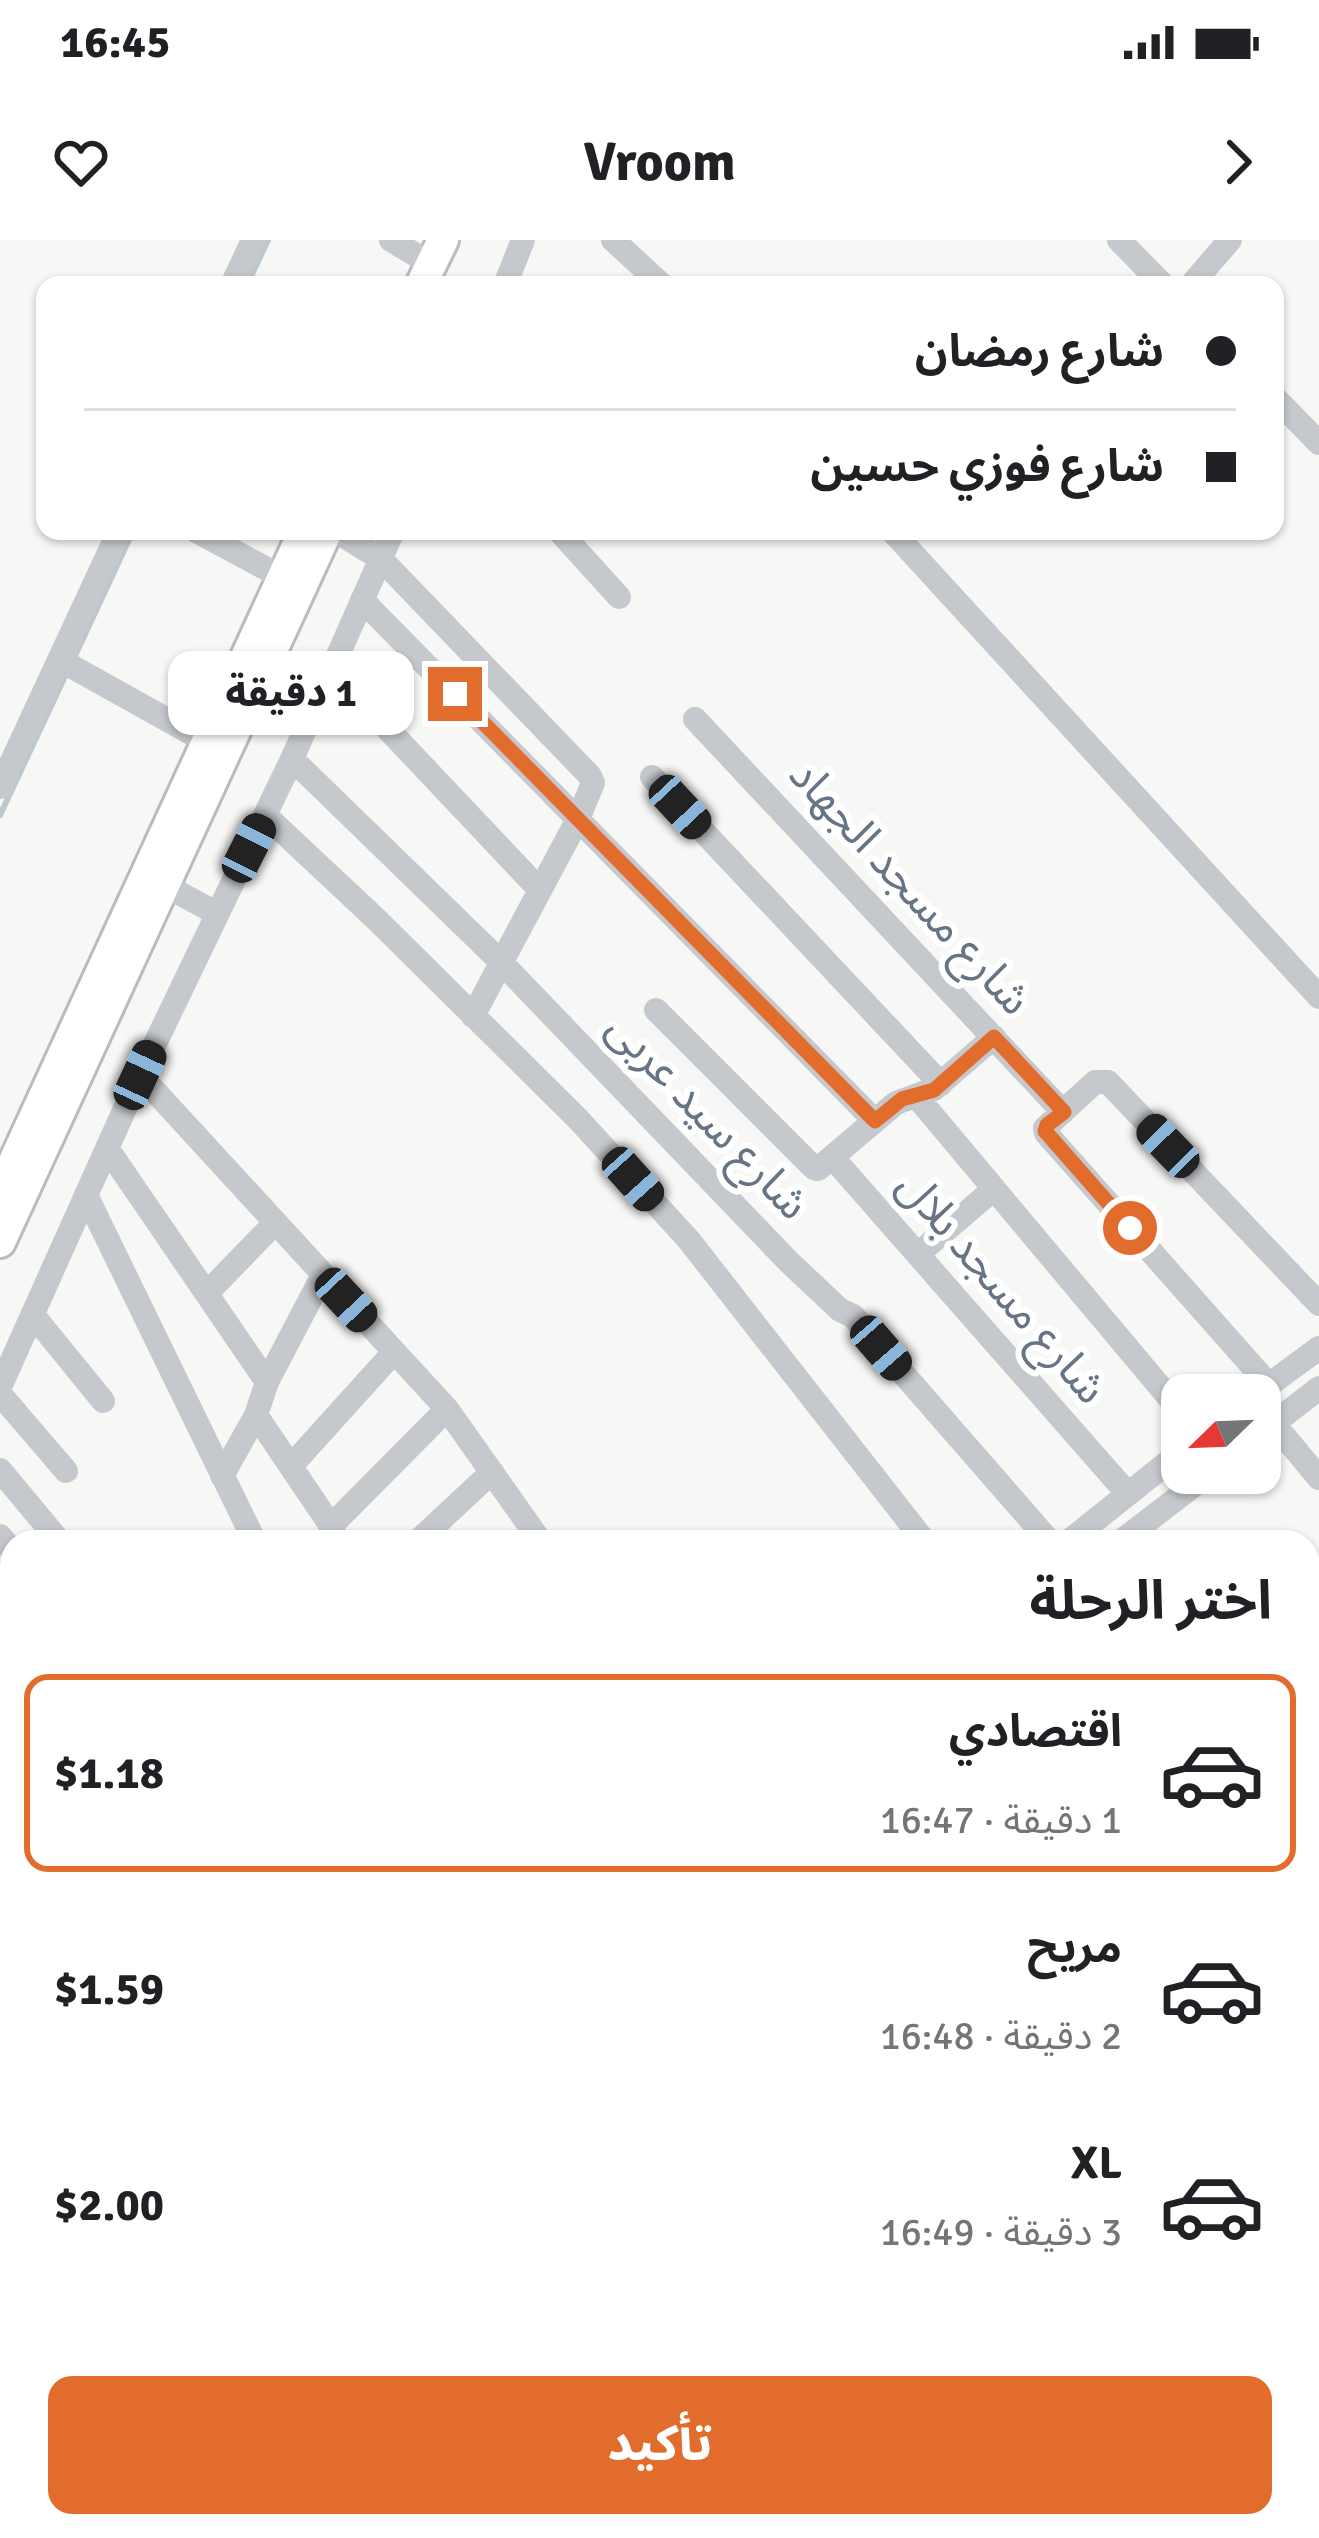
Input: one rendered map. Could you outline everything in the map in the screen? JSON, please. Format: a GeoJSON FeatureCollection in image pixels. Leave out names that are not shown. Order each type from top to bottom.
{"type":"FeatureCollection","features":[{"type":"Feature","properties":{"kind":"main road"},"geometry":{"type":"LineString","coordinates":[[435,269],[465,240]]}},
{"type":"Feature","properties":{"kind":"main road"},"geometry":{"type":"LineString","coordinates":[[0,1192],[300,540]]}},
{"type":"Feature","properties":{"kind":"main road"},"geometry":{"type":"LineString","coordinates":[[0,1242],[328,540]]}},
{"type":"Feature","properties":{"kind":"street"},"geometry":{"type":"LineString","coordinates":[[236,276],[253,240]]}},
{"type":"Feature","properties":{"kind":"street"},"geometry":{"type":"LineString","coordinates":[[391,240],[435,269]]}},
{"type":"Feature","properties":{"kind":"street"},"geometry":{"type":"LineString","coordinates":[[509,276],[523,240]]}},
{"type":"Feature","properties":{"kind":"street"},"geometry":{"type":"LineString","coordinates":[[613,240],[652,276]]}},
{"type":"Feature","properties":{"kind":"street"},"geometry":{"type":"LineString","coordinates":[[1118,240],[1154,276]]}},
{"type":"Feature","properties":{"kind":"street"},"geometry":{"type":"LineString","coordinates":[[1199,276],[1230,240]]}},
{"type":"Feature","properties":{"kind":"street"},"geometry":{"type":"LineString","coordinates":[[1284,407],[1319,443]]}},
{"type":"Feature","properties":{"kind":"street"},"geometry":{"type":"LineString","coordinates":[[0,787],[115,540]]}},
{"type":"Feature","properties":{"kind":"street"},"geometry":{"type":"LineString","coordinates":[[213,540],[283,577]]}},
{"type":"Feature","properties":{"kind":"street"},"geometry":{"type":"LineString","coordinates":[[347,540],[380,559],[593,783],[473,1016]]}},
{"type":"Feature","properties":{"kind":"street"},"geometry":{"type":"LineString","coordinates":[[66,1471],[0,1391],[140,1075],[266,816],[389,540]]}},
{"type":"Feature","properties":{"kind":"street"},"geometry":{"type":"LineString","coordinates":[[567,540],[620,597]]}},
{"type":"Feature","properties":{"kind":"street"},"geometry":{"type":"LineString","coordinates":[[900,540],[1319,997]]}},
{"type":"Feature","properties":{"kind":"street"},"geometry":{"type":"LineString","coordinates":[[362,600],[875,1121]]}},
{"type":"Feature","properties":{"kind":"street"},"geometry":{"type":"LineString","coordinates":[[60,660],[207,742]]}},
{"type":"Feature","properties":{"kind":"street"},"geometry":{"type":"LineString","coordinates":[[331,669],[539,889]]}},
{"type":"Feature","properties":{"kind":"street","name":"شارع مسجد الجهاد"},"geometry":{"type":"LineString","coordinates":[[695,719],[1064,1112]]}},
{"type":"Feature","properties":{"kind":"street","name":"شارع سيد عربى"},"geometry":{"type":"LineString","coordinates":[[292,759],[501,962],[789,1262],[840,1310],[853,1316],[1040,1530]]}},
{"type":"Feature","properties":{"kind":"street"},"geometry":{"type":"LineString","coordinates":[[652,777],[940,1084]]}},
{"type":"Feature","properties":{"kind":"street"},"geometry":{"type":"LineString","coordinates":[[266,816],[578,1119],[688,1239],[915,1530]]}},
{"type":"Feature","properties":{"kind":"street"},"geometry":{"type":"LineString","coordinates":[[166,886],[216,913]]}},
{"type":"Feature","properties":{"kind":"street","name":"شارع مسجد بلال"},"geometry":{"type":"LineString","coordinates":[[656,1010],[814,1168],[833,1158],[1128,1494]]}},
{"type":"Feature","properties":{"kind":"street"},"geometry":{"type":"LineString","coordinates":[[833,1158],[902,1099],[940,1084],[994,1037]]}},
{"type":"Feature","properties":{"kind":"street"},"geometry":{"type":"LineString","coordinates":[[140,1075],[447,1409],[530,1530]]}},
{"type":"Feature","properties":{"kind":"street"},"geometry":{"type":"LineString","coordinates":[[1249,1374],[1046,1133],[1047,1125],[1095,1082],[1108,1082],[1319,1304]]}},
{"type":"Feature","properties":{"kind":"street"},"geometry":{"type":"LineString","coordinates":[[916,1097],[1161,1388]]}},
{"type":"Feature","properties":{"kind":"street"},"geometry":{"type":"LineString","coordinates":[[107,1148],[267,1382]]}},
{"type":"Feature","properties":{"kind":"street"},"geometry":{"type":"LineString","coordinates":[[918,1254],[994,1189]]}},
{"type":"Feature","properties":{"kind":"street"},"geometry":{"type":"LineString","coordinates":[[86,1195],[249,1530]]}},
{"type":"Feature","properties":{"kind":"street"},"geometry":{"type":"LineString","coordinates":[[207,1293],[275,1223]]}},
{"type":"Feature","properties":{"kind":"street"},"geometry":{"type":"LineString","coordinates":[[222,1477],[323,1275]]}},
{"type":"Feature","properties":{"kind":"street"},"geometry":{"type":"LineString","coordinates":[[32,1315],[104,1401]]}},
{"type":"Feature","properties":{"kind":"street"},"geometry":{"type":"LineString","coordinates":[[1281,1376],[1319,1348]]}},
{"type":"Feature","properties":{"kind":"street"},"geometry":{"type":"LineString","coordinates":[[291,1466],[394,1352]]}},
{"type":"Feature","properties":{"kind":"street"},"geometry":{"type":"LineString","coordinates":[[1281,1418],[1319,1388]]}},
{"type":"Feature","properties":{"kind":"street"},"geometry":{"type":"LineString","coordinates":[[339,1530],[447,1409]]}},
{"type":"Feature","properties":{"kind":"street"},"geometry":{"type":"LineString","coordinates":[[256,1415],[332,1530]]}},
{"type":"Feature","properties":{"kind":"street"},"geometry":{"type":"LineString","coordinates":[[1281,1442],[1319,1478]]}},
{"type":"Feature","properties":{"kind":"street"},"geometry":{"type":"LineString","coordinates":[[1084,1530],[1161,1468]]}},
{"type":"Feature","properties":{"kind":"street"},"geometry":{"type":"LineString","coordinates":[[0,1470],[50,1530]]}},
{"type":"Feature","properties":{"kind":"street"},"geometry":{"type":"LineString","coordinates":[[430,1530],[491,1472]]}},
{"type":"Feature","properties":{"kind":"street"},"geometry":{"type":"LineString","coordinates":[[1136,1530],[1183,1494]]}},
{"type":"Feature","properties":{"kind":"waterway"},"geometry":{"type":"LineString","coordinates":[[251,276],[268,240]]}},
{"type":"Feature","properties":{"kind":"waterway"},"geometry":{"type":"LineString","coordinates":[[73,660],[129,540]]}},
{"type":"Feature","properties":{"kind":"waterway"},"geometry":{"type":"LineString","coordinates":[[0,815],[67,672]]}},
{"type":"Feature","properties":{"kind":"route"},"geometry":{"type":"LineString","coordinates":[[455,694],[875,1121],[902,1099],[934,1090],[994,1037],[1064,1112],[1045,1131],[1130,1228]]}}]}
